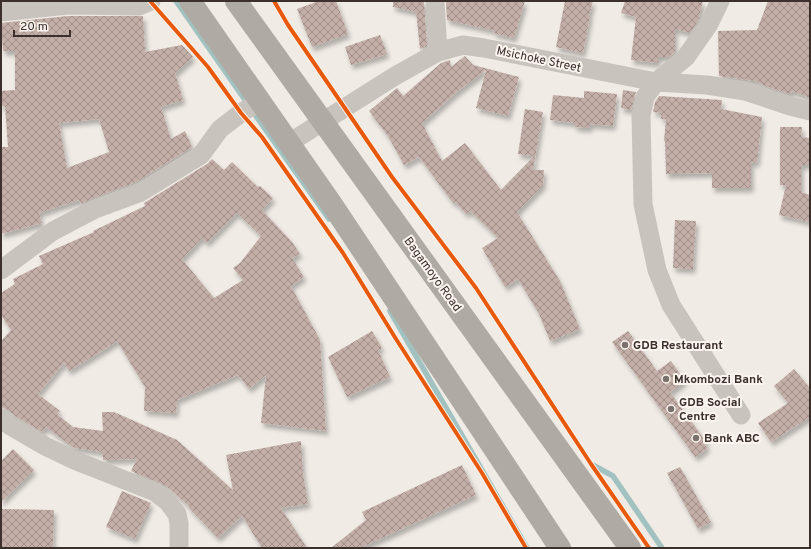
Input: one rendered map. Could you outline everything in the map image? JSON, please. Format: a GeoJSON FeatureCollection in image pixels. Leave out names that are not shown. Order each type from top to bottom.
{"type":"FeatureCollection","features":[{"type":"Feature","properties":{"kind":"highway"},"geometry":{"type":"LineString","coordinates":[[190,1],[333,206],[560,548]]}},
{"type":"Feature","properties":{"kind":"highway","name":"Bagamoyo Road"},"geometry":{"type":"LineString","coordinates":[[236,1],[630,548]]}},
{"type":"Feature","properties":{"kind":"street"},"geometry":{"type":"LineString","coordinates":[[1,12],[68,5],[139,6],[151,1]]}},
{"type":"Feature","properties":{"kind":"street"},"geometry":{"type":"LineString","coordinates":[[435,1],[438,52]]}},
{"type":"Feature","properties":{"kind":"street"},"geometry":{"type":"LineString","coordinates":[[720,1],[709,24],[686,57],[656,82],[644,97],[641,116],[643,204],[657,270],[671,305],[741,415]]}},
{"type":"Feature","properties":{"kind":"street","name":"Msichoke Street"},"geometry":{"type":"LineString","coordinates":[[289,144],[395,76],[438,52],[463,45],[656,82],[708,85],[745,91],[810,111]]}},
{"type":"Feature","properties":{"kind":"street"},"geometry":{"type":"LineString","coordinates":[[1,270],[53,231],[95,209],[141,192],[201,155],[220,129],[260,101]]}},
{"type":"Feature","properties":{"kind":"street"},"geometry":{"type":"LineString","coordinates":[[1,418],[9,425],[45,446],[74,460],[155,492],[168,502],[177,514],[179,523],[179,548]]}},
{"type":"Feature","properties":{"kind":"building"},"geometry":{"type":"Polygon","coordinates":[[[319,1],[336,1],[348,34],[312,47],[297,9],[319,1]]]}},
{"type":"Feature","properties":{"kind":"building"},"geometry":{"type":"Polygon","coordinates":[[[393,1],[424,1],[427,46],[420,49],[416,12],[393,7],[393,1]]]}},
{"type":"Feature","properties":{"kind":"building"},"geometry":{"type":"Polygon","coordinates":[[[446,1],[525,1],[514,38],[493,33],[496,31],[447,20],[446,1]]]}},
{"type":"Feature","properties":{"kind":"building"},"geometry":{"type":"Polygon","coordinates":[[[565,1],[593,1],[583,53],[556,47],[565,1]]]}},
{"type":"Feature","properties":{"kind":"building"},"geometry":{"type":"Polygon","coordinates":[[[625,1],[703,1],[698,21],[690,33],[675,29],[675,52],[669,57],[658,57],[658,63],[631,60],[636,17],[621,13],[625,1]]]}},
{"type":"Feature","properties":{"kind":"building"},"geometry":{"type":"Polygon","coordinates":[[[768,1],[810,1],[810,98],[792,91],[790,94],[755,81],[719,76],[718,31],[757,30],[768,1]]]}},
{"type":"Feature","properties":{"kind":"building"},"geometry":{"type":"Polygon","coordinates":[[[68,16],[143,16],[145,52],[182,45],[193,57],[175,73],[183,100],[161,107],[171,139],[185,131],[192,147],[136,182],[81,204],[79,200],[39,213],[42,223],[1,234],[1,147],[8,147],[5,106],[1,106],[1,91],[15,90],[15,51],[3,51],[1,23],[68,16]],[[99,119],[59,123],[67,168],[109,152],[99,119]]]}},
{"type":"Feature","properties":{"kind":"building"},"geometry":{"type":"Polygon","coordinates":[[[380,35],[387,54],[351,65],[345,47],[380,35]]]}},
{"type":"Feature","properties":{"kind":"building"},"geometry":{"type":"Polygon","coordinates":[[[465,56],[473,65],[519,77],[508,116],[476,108],[486,70],[458,91],[422,123],[442,161],[465,143],[501,190],[534,156],[518,154],[525,109],[543,112],[533,170],[544,170],[543,185],[517,212],[560,281],[580,329],[550,341],[539,314],[518,279],[505,287],[482,248],[498,238],[470,211],[466,214],[455,202],[453,203],[419,157],[404,165],[388,136],[369,111],[397,88],[403,96],[441,63],[450,60],[451,67],[465,56]]]}},
{"type":"Feature","properties":{"kind":"building"},"geometry":{"type":"Polygon","coordinates":[[[623,90],[636,92],[631,110],[621,108],[623,90]]]}},
{"type":"Feature","properties":{"kind":"building"},"geometry":{"type":"Polygon","coordinates":[[[584,91],[617,94],[613,126],[590,124],[590,128],[575,127],[575,123],[550,120],[553,95],[584,98],[584,91]]]}},
{"type":"Feature","properties":{"kind":"building"},"geometry":{"type":"Polygon","coordinates":[[[659,96],[722,100],[721,109],[762,117],[757,163],[751,162],[751,188],[712,188],[712,173],[666,174],[664,141],[666,119],[661,119],[661,113],[653,112],[655,102],[659,96]]]}},
{"type":"Feature","properties":{"kind":"building"},"geometry":{"type":"Polygon","coordinates":[[[780,127],[802,127],[801,137],[810,138],[810,165],[801,165],[801,192],[810,195],[810,222],[779,215],[786,185],[780,185],[780,127]]]}},
{"type":"Feature","properties":{"kind":"building"},"geometry":{"type":"Polygon","coordinates":[[[212,159],[224,170],[232,162],[258,187],[260,186],[273,198],[262,210],[292,242],[300,254],[292,258],[304,277],[291,286],[320,340],[326,431],[261,423],[266,375],[249,389],[238,375],[177,400],[176,413],[144,411],[145,387],[117,341],[69,371],[64,363],[38,394],[60,411],[57,414],[73,427],[103,431],[102,412],[114,412],[177,440],[233,490],[226,455],[301,441],[303,473],[308,504],[281,508],[307,548],[262,548],[242,516],[218,538],[189,508],[190,507],[164,484],[131,471],[137,459],[103,460],[103,452],[74,448],[46,427],[42,432],[1,407],[1,341],[11,330],[1,315],[1,293],[15,284],[13,279],[43,264],[39,256],[94,232],[93,231],[145,206],[144,203],[207,164],[212,159]],[[237,213],[207,243],[202,238],[182,259],[214,298],[243,280],[233,268],[240,263],[261,236],[237,213]]]}},
{"type":"Feature","properties":{"kind":"building"},"geometry":{"type":"Polygon","coordinates":[[[675,220],[696,221],[693,269],[673,268],[675,220]]]}},
{"type":"Feature","properties":{"kind":"building"},"geometry":{"type":"Polygon","coordinates":[[[372,331],[382,348],[378,350],[390,377],[347,397],[328,357],[372,331]]]}},
{"type":"Feature","properties":{"kind":"building","name":"GDB Social Centre"},"geometry":{"type":"Polygon","coordinates":[[[628,331],[657,371],[671,361],[685,381],[670,392],[707,443],[705,445],[708,448],[695,457],[612,342],[628,331]]]}},
{"type":"Feature","properties":{"kind":"building"},"geometry":{"type":"Polygon","coordinates":[[[794,369],[810,388],[810,417],[771,442],[758,423],[788,403],[774,386],[794,369]]]}},
{"type":"Feature","properties":{"kind":"building"},"geometry":{"type":"Polygon","coordinates":[[[13,449],[34,470],[1,502],[1,461],[13,449]]]}},
{"type":"Feature","properties":{"kind":"building"},"geometry":{"type":"Polygon","coordinates":[[[462,465],[476,495],[360,548],[331,548],[366,520],[362,512],[462,465]]]}},
{"type":"Feature","properties":{"kind":"building"},"geometry":{"type":"Polygon","coordinates":[[[680,467],[711,522],[698,529],[667,473],[680,467]]]}},
{"type":"Feature","properties":{"kind":"building"},"geometry":{"type":"Polygon","coordinates":[[[122,491],[151,503],[135,539],[106,527],[122,491]]]}},
{"type":"Feature","properties":{"kind":"building"},"geometry":{"type":"Polygon","coordinates":[[[1,509],[54,510],[53,548],[1,548],[1,509]]]}},
{"type":"Feature","properties":{"kind":"waterway"},"geometry":{"type":"LineString","coordinates":[[176,1],[245,100]]}},
{"type":"Feature","properties":{"kind":"waterway"},"geometry":{"type":"LineString","coordinates":[[256,116],[329,219]]}},
{"type":"Feature","properties":{"kind":"waterway"},"geometry":{"type":"LineString","coordinates":[[390,311],[527,548]]}},
{"type":"Feature","properties":{"kind":"waterway"},"geometry":{"type":"LineString","coordinates":[[591,464],[613,476],[662,548]]}},
{"type":"Feature","properties":{"kind":"cycle path"},"geometry":{"type":"LineString","coordinates":[[150,1],[208,67],[241,113],[262,137],[343,253],[482,473],[526,548]]}},
{"type":"Feature","properties":{"kind":"cycle path"},"geometry":{"type":"LineString","coordinates":[[274,1],[288,25],[392,177],[476,288],[591,464],[649,548]]}},
{"type":"Feature","properties":{"kind":"place","name":"GDB Restaurant"},"geometry":{"type":"Point","coordinates":[625,345]}},
{"type":"Feature","properties":{"kind":"place","name":"Mkombozi Bank"},"geometry":{"type":"Point","coordinates":[666,379]}},
{"type":"Feature","properties":{"kind":"place","name":"GDB Social Centre"},"geometry":{"type":"Point","coordinates":[671,409]}},
{"type":"Feature","properties":{"kind":"place","name":"Bank ABC"},"geometry":{"type":"Point","coordinates":[696,438]}}]}
